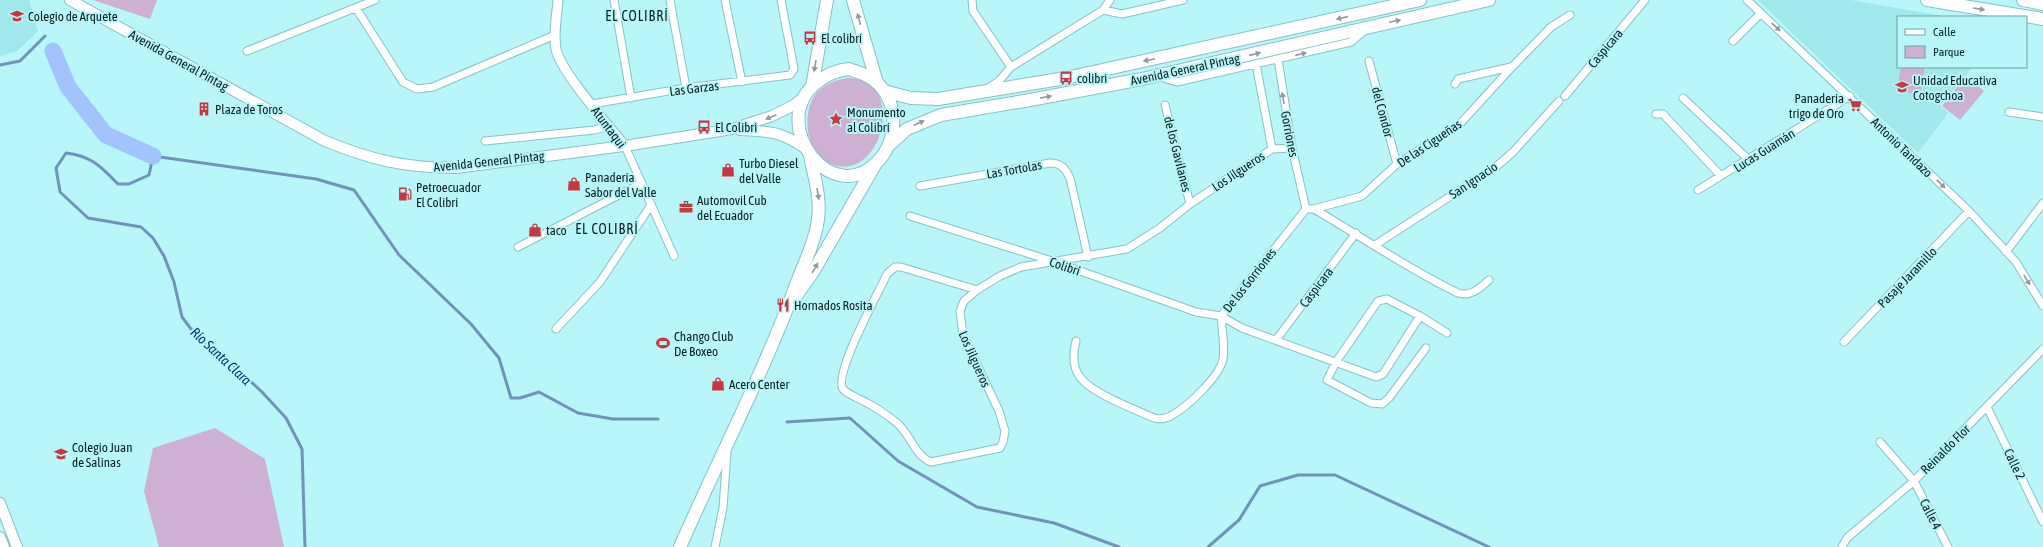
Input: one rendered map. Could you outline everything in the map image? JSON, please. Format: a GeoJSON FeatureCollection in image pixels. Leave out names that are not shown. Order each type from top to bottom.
{"type":"FeatureCollection","features":[{"type":"Feature","properties":{"kind":"highway"},"geometry":{"type":"LineString","coordinates":[[812,87],[827,0]]}},
{"type":"Feature","properties":{"kind":"highway"},"geometry":{"type":"LineString","coordinates":[[785,312],[813,272],[888,146],[893,132],[894,116],[890,101],[881,87],[854,0]]}},
{"type":"Feature","properties":{"kind":"highway","name":"Avenida General Pintag"},"geometry":{"type":"LineString","coordinates":[[881,87],[920,99],[938,98],[1066,78],[1420,0]]}},
{"type":"Feature","properties":{"kind":"highway","name":"Avenida General Pintag"},"geometry":{"type":"LineString","coordinates":[[888,146],[912,126],[941,114],[1030,100],[1155,76],[1489,0]]}},
{"type":"Feature","properties":{"kind":"highway"},"geometry":{"type":"LineString","coordinates":[[1927,0],[2025,16]]}},
{"type":"Feature","properties":{"kind":"highway"},"geometry":{"type":"LineString","coordinates":[[2023,0],[2043,4]]}},
{"type":"Feature","properties":{"kind":"highway"},"geometry":{"type":"LineString","coordinates":[[2027,16],[2043,19]]}},
{"type":"Feature","properties":{"kind":"highway"},"geometry":{"type":"LineString","coordinates":[[680,547],[785,312],[812,244],[818,218],[819,201],[807,152],[801,140],[799,124],[804,97],[812,87],[825,77],[839,70],[849,69],[864,74],[881,87]]}},
{"type":"Feature","properties":{"kind":"highway"},"geometry":{"type":"LineString","coordinates":[[807,152],[826,170],[848,176],[858,174],[876,164]]}},
{"type":"Feature","properties":{"kind":"main road","name":"Avenida General Pintag"},"geometry":{"type":"LineString","coordinates":[[70,0],[325,141],[380,161],[428,168],[456,168],[625,146],[732,129],[772,116],[794,106],[804,97]]}},
{"type":"Feature","properties":{"kind":"main road","name":"Avenida General Pintag"},"geometry":{"type":"LineString","coordinates":[[732,129],[778,133],[789,137],[807,152]]}},
{"type":"Feature","properties":{"kind":"main road"},"geometry":{"type":"LineString","coordinates":[[0,506],[17,547]]}},
{"type":"Feature","properties":{"kind":"main road"},"geometry":{"type":"LineString","coordinates":[[0,537],[4,547]]}},
{"type":"Feature","properties":{"kind":"street"},"geometry":{"type":"LineString","coordinates":[[247,51],[375,0]]}},
{"type":"Feature","properties":{"kind":"street","name":"Atuntaqui"},"geometry":{"type":"LineString","coordinates":[[558,0],[556,49],[560,59],[592,104],[625,146],[674,256]]}},
{"type":"Feature","properties":{"kind":"street"},"geometry":{"type":"LineString","coordinates":[[614,0],[631,98]]}},
{"type":"Feature","properties":{"kind":"street"},"geometry":{"type":"LineString","coordinates":[[670,0],[686,88]]}},
{"type":"Feature","properties":{"kind":"street"},"geometry":{"type":"LineString","coordinates":[[725,0],[742,82]]}},
{"type":"Feature","properties":{"kind":"street","name":"Las Garzas"},"geometry":{"type":"LineString","coordinates":[[592,104],[686,88],[787,77],[793,73],[794,69],[781,0]]}},
{"type":"Feature","properties":{"kind":"street"},"geometry":{"type":"LineString","coordinates":[[972,0],[972,11],[1012,67]]}},
{"type":"Feature","properties":{"kind":"street"},"geometry":{"type":"LineString","coordinates":[[981,91],[999,81],[1012,67],[1103,10],[1110,0]]}},
{"type":"Feature","properties":{"kind":"street"},"geometry":{"type":"LineString","coordinates":[[1103,10],[1122,14],[1183,0]]}},
{"type":"Feature","properties":{"kind":"street","name":"Caspicara"},"geometry":{"type":"LineString","coordinates":[[1565,96],[1645,0]]}},
{"type":"Feature","properties":{"kind":"street","name":"Antonio Tandazo"},"geometry":{"type":"LineString","coordinates":[[1747,0],[1850,96],[1969,211],[2016,262],[2043,306]]}},
{"type":"Feature","properties":{"kind":"street"},"geometry":{"type":"LineString","coordinates":[[356,8],[403,82],[417,89],[433,87],[556,35]]}},
{"type":"Feature","properties":{"kind":"street"},"geometry":{"type":"LineString","coordinates":[[1733,40],[1761,13]]}},
{"type":"Feature","properties":{"kind":"street","name":"De las Cigueñas"},"geometry":{"type":"LineString","coordinates":[[1306,209],[1314,209],[1362,196],[1397,164],[1460,125],[1512,67],[1551,27],[1570,15]]}},
{"type":"Feature","properties":{"kind":"street"},"geometry":{"type":"LineString","coordinates":[[1155,76],[1177,82],[1278,59],[1351,42],[1369,27]]}},
{"type":"Feature","properties":{"kind":"street","name":"Gorriones"},"geometry":{"type":"LineString","coordinates":[[1278,59],[1292,148],[1306,209]]}},
{"type":"Feature","properties":{"kind":"street","name":"del Condor"},"geometry":{"type":"LineString","coordinates":[[1369,61],[1397,164]]}},
{"type":"Feature","properties":{"kind":"street"},"geometry":{"type":"LineString","coordinates":[[1256,64],[1272,149]]}},
{"type":"Feature","properties":{"kind":"street"},"geometry":{"type":"LineString","coordinates":[[1455,84],[1458,79],[1512,67]]}},
{"type":"Feature","properties":{"kind":"street","name":"Lucas Guamán"},"geometry":{"type":"LineString","coordinates":[[1698,190],[1749,160],[1850,96]]}},
{"type":"Feature","properties":{"kind":"street"},"geometry":{"type":"LineString","coordinates":[[1683,98],[1749,160]]}},
{"type":"Feature","properties":{"kind":"street","name":"San Ignacio"},"geometry":{"type":"LineString","coordinates":[[1375,245],[1496,166],[1512,152],[1559,101]]}},
{"type":"Feature","properties":{"kind":"street","name":"de los Gavilanes"},"geometry":{"type":"LineString","coordinates":[[1166,105],[1190,204]]}},
{"type":"Feature","properties":{"kind":"street"},"geometry":{"type":"LineString","coordinates":[[2009,112],[2043,117]]}},
{"type":"Feature","properties":{"kind":"street"},"geometry":{"type":"LineString","coordinates":[[1656,114],[1663,114],[1721,176]]}},
{"type":"Feature","properties":{"kind":"street"},"geometry":{"type":"LineString","coordinates":[[485,141],[594,130],[610,126]]}},
{"type":"Feature","properties":{"kind":"street","name":"Los Jilgueros"},"geometry":{"type":"LineString","coordinates":[[977,290],[901,267],[892,269],[887,274],[844,364],[842,384],[845,391],[869,403],[898,424],[907,432],[914,445],[927,460],[937,462],[1000,448],[1003,442],[1005,431],[999,412],[963,335],[960,321],[960,311],[964,301],[977,290],[1000,276],[1021,268],[1052,261],[1088,257],[1127,249],[1160,228],[1190,204],[1272,149],[1292,148]]}},
{"type":"Feature","properties":{"kind":"street","name":"Las Tortolas"},"geometry":{"type":"LineString","coordinates":[[920,186],[1057,163],[1066,170],[1070,178],[1088,257]]}},
{"type":"Feature","properties":{"kind":"street"},"geometry":{"type":"LineString","coordinates":[[518,246],[642,183]]}},
{"type":"Feature","properties":{"kind":"street"},"geometry":{"type":"LineString","coordinates":[[2006,252],[2043,203]]}},
{"type":"Feature","properties":{"kind":"street"},"geometry":{"type":"LineString","coordinates":[[556,329],[600,282],[651,205]]}},
{"type":"Feature","properties":{"kind":"street","name":"De los Gorriones"},"geometry":{"type":"LineString","coordinates":[[1076,342],[1073,354],[1075,366],[1080,378],[1121,404],[1159,420],[1174,415],[1210,381],[1221,367],[1223,359],[1221,316],[1306,209]]}},
{"type":"Feature","properties":{"kind":"street"},"geometry":{"type":"LineString","coordinates":[[1314,209],[1439,284],[1464,295],[1475,292],[1489,280]]}},
{"type":"Feature","properties":{"kind":"street","name":"Pasaje Jaramillo"},"geometry":{"type":"LineString","coordinates":[[1844,342],[1969,211]]}},
{"type":"Feature","properties":{"kind":"street","name":"Colibrí"},"geometry":{"type":"LineString","coordinates":[[910,216],[1052,261],[1196,312],[1221,316]]}},
{"type":"Feature","properties":{"kind":"street","name":"Caspicara"},"geometry":{"type":"LineString","coordinates":[[1276,340],[1356,233]]}},
{"type":"Feature","properties":{"kind":"street"},"geometry":{"type":"LineString","coordinates":[[1426,348],[1389,398],[1382,404],[1371,403],[1327,380],[1336,362],[1378,301],[1381,299],[1386,299],[1420,316],[1447,333]]}},
{"type":"Feature","properties":{"kind":"street"},"geometry":{"type":"LineString","coordinates":[[1221,316],[1242,328],[1376,377],[1382,376],[1420,316]]}},
{"type":"Feature","properties":{"kind":"street","name":"Reinaldo Flor"},"geometry":{"type":"LineString","coordinates":[[1843,546],[1847,538],[1914,481],[2043,349]]}},
{"type":"Feature","properties":{"kind":"street","name":"Calle 2"},"geometry":{"type":"LineString","coordinates":[[1986,407],[2043,522]]}},
{"type":"Feature","properties":{"kind":"street","name":"Calle 4"},"geometry":{"type":"LineString","coordinates":[[1880,442],[1914,481],[1948,547]]}},
{"type":"Feature","properties":{"kind":"street"},"geometry":{"type":"LineString","coordinates":[[715,547],[723,508],[727,443]]}},
{"type":"Feature","properties":{"kind":"shaded area","name":"Colegio de Arquete"},"geometry":{"type":"Polygon","coordinates":[[[0,0],[29,0],[38,31],[17,51],[0,56],[0,0]]]}},
{"type":"Feature","properties":{"kind":"shaded area","name":"Unidad Educativa Cotogchoa"},"geometry":{"type":"Polygon","coordinates":[[[1758,0],[1851,0],[1942,16],[1897,16],[1897,68],[1972,68],[1940,106],[1948,113],[1918,153],[1758,0]]]}},
{"type":"Feature","properties":{"kind":"green space"},"geometry":{"type":"Polygon","coordinates":[[[93,0],[157,0],[150,19],[93,0]]]}},
{"type":"Feature","properties":{"kind":"green space"},"geometry":{"type":"Polygon","coordinates":[[[1901,68],[1925,68],[1920,95],[1897,90],[1901,68]]]}},
{"type":"Feature","properties":{"kind":"green space"},"geometry":{"type":"Polygon","coordinates":[[[1966,76],[1984,91],[1960,120],[1942,106],[1966,76]]]}},
{"type":"Feature","properties":{"kind":"green space"},"geometry":{"type":"Polygon","coordinates":[[[847,78],[865,81],[877,92],[882,107],[882,125],[877,142],[867,156],[854,165],[837,166],[827,162],[813,147],[807,126],[808,115],[810,104],[818,91],[838,80],[847,78]]]}},
{"type":"Feature","properties":{"kind":"green space"},"geometry":{"type":"Polygon","coordinates":[[[215,428],[265,459],[284,547],[159,547],[144,491],[153,448],[215,428]]]}},
{"type":"Feature","properties":{"kind":"waterway"},"geometry":{"type":"LineString","coordinates":[[0,65],[20,61],[45,36]]}},
{"type":"Feature","properties":{"kind":"waterway","name":"Río Santa Clara"},"geometry":{"type":"LineString","coordinates":[[53,51],[68,87],[106,135],[153,156]]}},
{"type":"Feature","properties":{"kind":"waterway","name":"Río Santa Clara"},"geometry":{"type":"LineString","coordinates":[[305,547],[302,449],[286,418],[262,392],[228,360],[197,337],[182,317],[174,282],[164,256],[153,238],[141,227],[88,218],[60,192],[56,168],[66,153],[75,154],[95,163],[118,184],[129,184],[149,175],[153,156],[316,179],[354,190],[399,255],[471,324],[499,358],[511,398],[520,398],[539,392],[578,413],[613,419],[658,419]]}},
{"type":"Feature","properties":{"kind":"waterway"},"geometry":{"type":"LineString","coordinates":[[787,422],[850,418],[898,461],[977,507],[1054,523],[1119,547]]}},
{"type":"Feature","properties":{"kind":"waterway"},"geometry":{"type":"LineString","coordinates":[[1208,547],[1239,520],[1260,486],[1298,475],[1335,475],[1489,547]]}},
{"type":"Feature","properties":{"kind":"place","name":"Colegio de Arquete"},"geometry":{"type":"Point","coordinates":[17,16]}},
{"type":"Feature","properties":{"kind":"place","name":"El colibrí"},"geometry":{"type":"Point","coordinates":[810,38]}},
{"type":"Feature","properties":{"kind":"place","name":"colibri"},"geometry":{"type":"Point","coordinates":[1066,78]}},
{"type":"Feature","properties":{"kind":"place","name":"Unidad Educativa Cotogchoa"},"geometry":{"type":"Point","coordinates":[1902,87]}},
{"type":"Feature","properties":{"kind":"place","name":"Panadería trigo de Oro"},"geometry":{"type":"Point","coordinates":[1855,105]}},
{"type":"Feature","properties":{"kind":"place","name":"Plaza de Toros"},"geometry":{"type":"Point","coordinates":[204,109]}},
{"type":"Feature","properties":{"kind":"place","name":"Monumento al Colibrí"},"geometry":{"type":"Point","coordinates":[836,119]}},
{"type":"Feature","properties":{"kind":"place","name":"El Colibrì"},"geometry":{"type":"Point","coordinates":[704,127]}},
{"type":"Feature","properties":{"kind":"place","name":"Turbo Diesel del Valle"},"geometry":{"type":"Point","coordinates":[728,170]}},
{"type":"Feature","properties":{"kind":"place","name":"Panadería Sabor del Valle"},"geometry":{"type":"Point","coordinates":[574,184]}},
{"type":"Feature","properties":{"kind":"place","name":"Petroecuador El Colibrí"},"geometry":{"type":"Point","coordinates":[405,194]}},
{"type":"Feature","properties":{"kind":"place","name":"Automovil Cub del Ecuador"},"geometry":{"type":"Point","coordinates":[686,207]}},
{"type":"Feature","properties":{"kind":"place","name":"taco"},"geometry":{"type":"Point","coordinates":[535,230]}},
{"type":"Feature","properties":{"kind":"place","name":"Hornados Rosita"},"geometry":{"type":"Point","coordinates":[783,305]}},
{"type":"Feature","properties":{"kind":"place","name":"Chango Club De Boxeo"},"geometry":{"type":"Point","coordinates":[663,343]}},
{"type":"Feature","properties":{"kind":"place","name":"Acero Center"},"geometry":{"type":"Point","coordinates":[718,384]}},
{"type":"Feature","properties":{"kind":"place","name":"Colegio Juan de Salinas"},"geometry":{"type":"Point","coordinates":[61,454]}},
{"type":"Feature","properties":{"kind":"district","name":"EL COLIBRÍ"},"geometry":{"type":"Point","coordinates":[637,16]}},
{"type":"Feature","properties":{"kind":"district","name":"EL COLIBRÍ"},"geometry":{"type":"Point","coordinates":[607,229]}}]}
